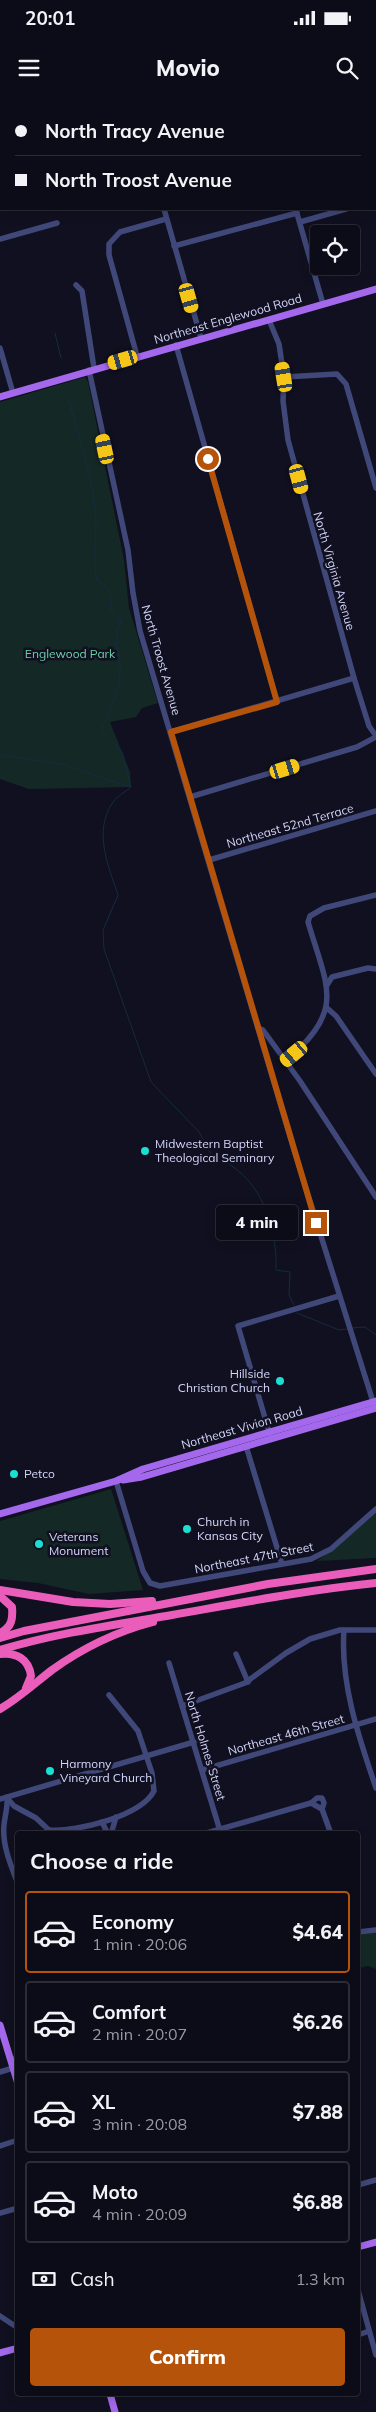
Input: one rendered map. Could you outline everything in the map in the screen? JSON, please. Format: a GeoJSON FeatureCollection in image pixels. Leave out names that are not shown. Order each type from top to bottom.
{"type":"FeatureCollection","features":[{"type":"Feature","properties":{"kind":"highway"},"geometry":{"type":"LineString","coordinates":[[0,1638],[179,1600],[268,1584],[376,1569]]}},
{"type":"Feature","properties":{"kind":"highway"},"geometry":{"type":"LineString","coordinates":[[0,1650],[43,1637],[319,1589],[376,1583]]}},
{"type":"Feature","properties":{"kind":"highway"},"geometry":{"type":"LineString","coordinates":[[0,1590],[55,1600],[92,1603],[179,1600]]}},
{"type":"Feature","properties":{"kind":"highway"},"geometry":{"type":"LineString","coordinates":[[0,1596],[12,1607],[13,1617],[9,1627],[0,1633]]}},
{"type":"Feature","properties":{"kind":"highway"},"geometry":{"type":"LineString","coordinates":[[0,1709],[27,1692],[69,1658],[97,1641],[168,1615]]}},
{"type":"Feature","properties":{"kind":"highway"},"geometry":{"type":"LineString","coordinates":[[0,1654],[12,1654],[22,1658],[28,1664],[32,1676],[26,1689],[0,1705]]}},
{"type":"Feature","properties":{"kind":"main road","name":"Northeast Englewood Road"},"geometry":{"type":"LineString","coordinates":[[0,397],[137,356],[376,289]]}},
{"type":"Feature","properties":{"kind":"main road","name":"Northeast Vivion Road"},"geometry":{"type":"LineString","coordinates":[[116,1481],[143,1469],[270,1436],[375,1405]]}},
{"type":"Feature","properties":{"kind":"main road","name":"Northeast Vivion Road"},"geometry":{"type":"LineString","coordinates":[[0,1514],[116,1481],[142,1477],[246,1446],[270,1436]]}},
{"type":"Feature","properties":{"kind":"main road"},"geometry":{"type":"LineString","coordinates":[[0,2025],[15,2074]]}},
{"type":"Feature","properties":{"kind":"main road"},"geometry":{"type":"LineString","coordinates":[[360,2246],[376,2242]]}},
{"type":"Feature","properties":{"kind":"main road"},"geometry":{"type":"LineString","coordinates":[[0,2353],[15,2349]]}},
{"type":"Feature","properties":{"kind":"main road"},"geometry":{"type":"LineString","coordinates":[[111,2396],[115,2412]]}},
{"type":"Feature","properties":{"kind":"street"},"geometry":{"type":"LineString","coordinates":[[164,210],[201,338]]}},
{"type":"Feature","properties":{"kind":"street"},"geometry":{"type":"LineString","coordinates":[[300,222],[342,210]]}},
{"type":"Feature","properties":{"kind":"street"},"geometry":{"type":"LineString","coordinates":[[174,246],[296,211],[323,304]]}},
{"type":"Feature","properties":{"kind":"street"},"geometry":{"type":"LineString","coordinates":[[137,356],[109,255],[109,244],[120,232],[166,219]]}},
{"type":"Feature","properties":{"kind":"street"},"geometry":{"type":"LineString","coordinates":[[0,239],[57,223]]}},
{"type":"Feature","properties":{"kind":"street","name":"North Troost Avenue"},"geometry":{"type":"LineString","coordinates":[[76,285],[82,291],[92,369],[128,550],[132,594],[140,631],[339,1296],[375,1405]]}},
{"type":"Feature","properties":{"kind":"street","name":"North Virginia Avenue"},"geometry":{"type":"LineString","coordinates":[[269,320],[278,337],[284,377],[283,401],[288,440],[354,678],[369,726],[376,737]]}},
{"type":"Feature","properties":{"kind":"street"},"geometry":{"type":"LineString","coordinates":[[176,345],[277,702]]}},
{"type":"Feature","properties":{"kind":"street"},"geometry":{"type":"LineString","coordinates":[[0,348],[13,393]]}},
{"type":"Feature","properties":{"kind":"street"},"geometry":{"type":"LineString","coordinates":[[284,377],[333,374],[340,376],[346,384],[376,488]]}},
{"type":"Feature","properties":{"kind":"street"},"geometry":{"type":"LineString","coordinates":[[171,732],[354,678]]}},
{"type":"Feature","properties":{"kind":"street"},"geometry":{"type":"LineString","coordinates":[[190,797],[357,747],[376,737]]}},
{"type":"Feature","properties":{"kind":"street","name":"Northeast 52nd Terrace"},"geometry":{"type":"LineString","coordinates":[[209,860],[376,811]]}},
{"type":"Feature","properties":{"kind":"street"},"geometry":{"type":"LineString","coordinates":[[285,1062],[315,1032],[327,1008],[325,976],[308,922],[310,916],[315,912],[376,895]]}},
{"type":"Feature","properties":{"kind":"street"},"geometry":{"type":"LineString","coordinates":[[326,987],[328,980],[332,977],[368,968],[376,969]]}},
{"type":"Feature","properties":{"kind":"street"},"geometry":{"type":"LineString","coordinates":[[327,1008],[336,1016],[376,1074]]}},
{"type":"Feature","properties":{"kind":"street"},"geometry":{"type":"LineString","coordinates":[[258,1028],[263,1030],[376,1197]]}},
{"type":"Feature","properties":{"kind":"street"},"geometry":{"type":"LineString","coordinates":[[270,1436],[238,1326],[339,1296]]}},
{"type":"Feature","properties":{"kind":"street"},"geometry":{"type":"LineString","coordinates":[[246,1446],[282,1564]]}},
{"type":"Feature","properties":{"kind":"street","name":"Northeast 47th Street"},"geometry":{"type":"LineString","coordinates":[[116,1481],[143,1571],[150,1583],[160,1586],[311,1559],[330,1549],[376,1509]]}},
{"type":"Feature","properties":{"kind":"street"},"geometry":{"type":"LineString","coordinates":[[344,1630],[342,1655],[357,1724],[376,1788]]}},
{"type":"Feature","properties":{"kind":"street"},"geometry":{"type":"LineString","coordinates":[[182,1706],[226,1692],[248,1682],[299,1645],[344,1630],[376,1630]]}},
{"type":"Feature","properties":{"kind":"street"},"geometry":{"type":"LineString","coordinates":[[236,1654],[248,1682]]}},
{"type":"Feature","properties":{"kind":"street","name":"North Holmes Street"},"geometry":{"type":"LineString","coordinates":[[169,1663],[220,1831]]}},
{"type":"Feature","properties":{"kind":"street"},"geometry":{"type":"LineString","coordinates":[[67,1831],[102,1822],[143,1805],[154,1791],[154,1780],[142,1739],[134,1723],[109,1695]]}},
{"type":"Feature","properties":{"kind":"street","name":"Northeast 46th Street"},"geometry":{"type":"LineString","coordinates":[[202,1770],[376,1719]]}},
{"type":"Feature","properties":{"kind":"street"},"geometry":{"type":"LineString","coordinates":[[0,1799],[194,1742]]}},
{"type":"Feature","properties":{"kind":"street"},"geometry":{"type":"LineString","coordinates":[[7,1797],[14,1806],[36,1818],[50,1831]]}},
{"type":"Feature","properties":{"kind":"street"},"geometry":{"type":"LineString","coordinates":[[7,1797],[4,1826],[5,1844],[15,1875]]}},
{"type":"Feature","properties":{"kind":"street"},"geometry":{"type":"LineString","coordinates":[[220,1831],[317,1805],[329,1831]]}},
{"type":"Feature","properties":{"kind":"street"},"geometry":{"type":"LineString","coordinates":[[7,1809],[14,1806]]}},
{"type":"Feature","properties":{"kind":"street"},"geometry":{"type":"LineString","coordinates":[[111,1831],[116,1817]]}},
{"type":"Feature","properties":{"kind":"street"},"geometry":{"type":"LineString","coordinates":[[102,1822],[108,1831]]}},
{"type":"Feature","properties":{"kind":"street"},"geometry":{"type":"LineString","coordinates":[[360,1932],[376,1930]]}},
{"type":"Feature","properties":{"kind":"street"},"geometry":{"type":"LineString","coordinates":[[0,2072],[12,2065],[15,2060]]}},
{"type":"Feature","properties":{"kind":"street"},"geometry":{"type":"LineString","coordinates":[[0,2146],[15,2141]]}},
{"type":"Feature","properties":{"kind":"street"},"geometry":{"type":"LineString","coordinates":[[360,2184],[376,2180]]}},
{"type":"Feature","properties":{"kind":"street"},"geometry":{"type":"LineString","coordinates":[[0,2213],[15,2209]]}},
{"type":"Feature","properties":{"kind":"street"},"geometry":{"type":"LineString","coordinates":[[360,2297],[376,2355]]}},
{"type":"Feature","properties":{"kind":"street"},"geometry":{"type":"LineString","coordinates":[[0,2316],[15,2326]]}},
{"type":"Feature","properties":{"kind":"street"},"geometry":{"type":"LineString","coordinates":[[360,2334],[369,2331]]}},
{"type":"Feature","properties":{"kind":"green space","name":"Englewood Park"},"geometry":{"type":"Polygon","coordinates":[[[85,377],[88,382],[124,560],[129,608],[158,703],[142,708],[136,717],[110,722],[130,772],[131,787],[29,789],[0,779],[0,402],[85,377]]]}},
{"type":"Feature","properties":{"kind":"green space"},"geometry":{"type":"Polygon","coordinates":[[[111,1489],[143,1590],[89,1594],[38,1583],[0,1579],[0,1521],[111,1489]]]}},
{"type":"Feature","properties":{"kind":"green space"},"geometry":{"type":"Polygon","coordinates":[[[376,1513],[376,1558],[317,1561],[335,1548],[376,1513]]]}},
{"type":"Feature","properties":{"kind":"green space"},"geometry":{"type":"Polygon","coordinates":[[[376,1933],[376,1969],[368,1966],[360,1968],[360,1934],[376,1933]]]}},
{"type":"Feature","properties":{"kind":"waterway"},"geometry":{"type":"LineString","coordinates":[[55,333],[61,358]]}},
{"type":"Feature","properties":{"kind":"waterway"},"geometry":{"type":"LineString","coordinates":[[69,400],[93,494],[96,517],[95,562],[97,580],[105,585],[112,594]]}},
{"type":"Feature","properties":{"kind":"waterway"},"geometry":{"type":"LineString","coordinates":[[111,599],[110,609],[121,621],[116,637],[120,674],[116,696],[101,730],[122,752],[131,787],[113,802],[107,813],[104,825],[104,848],[118,895],[103,930],[104,949],[151,1082],[199,1132],[212,1156],[225,1161],[243,1175],[253,1186],[267,1212],[271,1226],[276,1255],[276,1270],[290,1272],[289,1295],[294,1305]]}},
{"type":"Feature","properties":{"kind":"waterway"},"geometry":{"type":"LineString","coordinates":[[0,755],[62,764],[130,787]]}},
{"type":"Feature","properties":{"kind":"waterway"},"geometry":{"type":"LineString","coordinates":[[297,1313],[339,1330],[348,1329]]}},
{"type":"Feature","properties":{"kind":"waterway"},"geometry":{"type":"LineString","coordinates":[[352,1328],[365,1327],[376,1335]]}},
{"type":"Feature","properties":{"kind":"place","name":"Midwestern Baptist Theological Seminary"},"geometry":{"type":"Point","coordinates":[145,1151]}},
{"type":"Feature","properties":{"kind":"place","name":"Hillside Christian Church"},"geometry":{"type":"Point","coordinates":[280,1381]}},
{"type":"Feature","properties":{"kind":"place","name":"Petco"},"geometry":{"type":"Point","coordinates":[14,1474]}},
{"type":"Feature","properties":{"kind":"place","name":"Church in Kansas City"},"geometry":{"type":"Point","coordinates":[187,1529]}},
{"type":"Feature","properties":{"kind":"place","name":"Veterans Monument"},"geometry":{"type":"Point","coordinates":[39,1544]}},
{"type":"Feature","properties":{"kind":"place","name":"Harmony Vineyard Church"},"geometry":{"type":"Point","coordinates":[50,1771]}},
{"type":"Feature","properties":{"kind":"route"},"geometry":{"type":"LineString","coordinates":[[208,459],[277,702],[171,732],[316,1223]]}}]}
